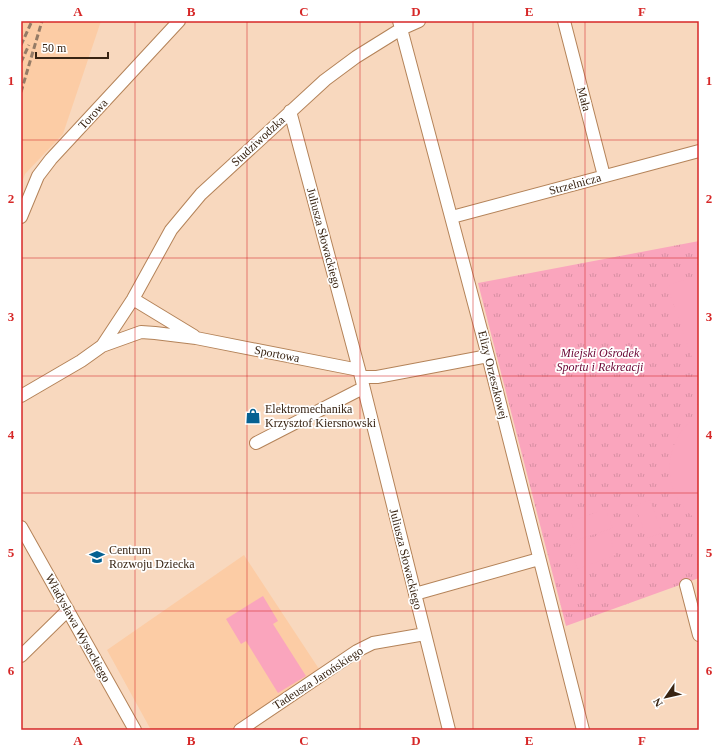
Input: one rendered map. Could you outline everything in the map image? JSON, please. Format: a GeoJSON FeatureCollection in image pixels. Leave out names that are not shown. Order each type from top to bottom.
{"type":"FeatureCollection","features":[{"type":"Feature","properties":{"kind":"street","name":"Torowa"},"geometry":{"type":"LineString","coordinates":[[21,217],[38,176],[51,159],[179,21]]}},
{"type":"Feature","properties":{"kind":"street","name":"Studziwodzka"},"geometry":{"type":"LineString","coordinates":[[133,299],[171,230],[185,211],[201,194],[325,80],[400,25],[419,21]]}},
{"type":"Feature","properties":{"kind":"street","name":"Mała"},"geometry":{"type":"LineString","coordinates":[[564,21],[604,176]]}},
{"type":"Feature","properties":{"kind":"street","name":"Elizy Orzeszkowej"},"geometry":{"type":"LineString","coordinates":[[400,25],[452,217],[583,730]]}},
{"type":"Feature","properties":{"kind":"street","name":"Juliusza Słowackiego"},"geometry":{"type":"LineString","coordinates":[[290,111],[361,378],[448,730]]}},
{"type":"Feature","properties":{"kind":"street","name":"Strzelnicza"},"geometry":{"type":"LineString","coordinates":[[452,217],[699,151]]}},
{"type":"Feature","properties":{"kind":"street","name":"Sportowa"},"geometry":{"type":"LineString","coordinates":[[102,346],[133,299],[196,338]]}},
{"type":"Feature","properties":{"kind":"street","name":"Sportowa"},"geometry":{"type":"LineString","coordinates":[[21,396],[81,361],[102,346],[141,332],[196,338],[361,378],[377,377],[488,356]]}},
{"type":"Feature","properties":{"kind":"street"},"geometry":{"type":"LineString","coordinates":[[256,443],[361,378]]}},
{"type":"Feature","properties":{"kind":"street","name":"Władysława Wysockiego"},"geometry":{"type":"LineString","coordinates":[[21,527],[135,730]]}},
{"type":"Feature","properties":{"kind":"street"},"geometry":{"type":"LineString","coordinates":[[415,594],[539,559]]}},
{"type":"Feature","properties":{"kind":"street"},"geometry":{"type":"LineString","coordinates":[[686,585],[699,635]]}},
{"type":"Feature","properties":{"kind":"street"},"geometry":{"type":"LineString","coordinates":[[21,656],[68,610]]}},
{"type":"Feature","properties":{"kind":"street","name":"Tadeusza Jarońskiego"},"geometry":{"type":"LineString","coordinates":[[240,730],[357,651],[373,643],[425,634]]}},
{"type":"Feature","properties":{"kind":"shaded area"},"geometry":{"type":"Polygon","coordinates":[[[21,21],[101,21],[63,134],[25,174],[21,186],[21,21]]]}},
{"type":"Feature","properties":{"kind":"shaded area"},"geometry":{"type":"Polygon","coordinates":[[[244,555],[321,672],[236,730],[151,730],[107,650],[244,555]]]}},
{"type":"Feature","properties":{"kind":"green space","name":"Miejski Ośrodek Sportu i Rekreacji"},"geometry":{"type":"Polygon","coordinates":[[[699,241],[699,578],[566,626],[478,283],[699,241]]]}},
{"type":"Feature","properties":{"kind":"green space"},"geometry":{"type":"Polygon","coordinates":[[[699,275],[699,378],[667,286],[699,275]]]}},
{"type":"Feature","properties":{"kind":"green space"},"geometry":{"type":"Polygon","coordinates":[[[699,414],[699,521],[686,510],[677,497],[671,483],[670,468],[672,453],[677,438],[686,425],[699,414]]]}},
{"type":"Feature","properties":{"kind":"green space"},"geometry":{"type":"Polygon","coordinates":[[[650,500],[662,533],[647,538],[635,506],[650,500]]]}},
{"type":"Feature","properties":{"kind":"green space"},"geometry":{"type":"Polygon","coordinates":[[[605,509],[613,528],[577,540],[571,521],[605,509]]]}},
{"type":"Feature","properties":{"kind":"green space"},"geometry":{"type":"Polygon","coordinates":[[[608,532],[616,555],[578,569],[570,545],[608,532]]]}},
{"type":"Feature","properties":{"kind":"green space"},"geometry":{"type":"Polygon","coordinates":[[[263,596],[278,621],[273,624],[306,676],[278,693],[246,641],[241,644],[226,619],[263,596]]]}},
{"type":"Feature","properties":{"kind":"railway"},"geometry":{"type":"LineString","coordinates":[[21,45],[32,21]]}},
{"type":"Feature","properties":{"kind":"railway"},"geometry":{"type":"LineString","coordinates":[[21,92],[42,21]]}},
{"type":"Feature","properties":{"kind":"railway"},"geometry":{"type":"LineString","coordinates":[[21,62],[29,45]]}},
{"type":"Feature","properties":{"kind":"place","name":"Elektromechanika Krzysztof Kiersnowski"},"geometry":{"type":"Point","coordinates":[253,416]}},
{"type":"Feature","properties":{"kind":"place","name":"Centrum Rozwoju Dziecka"},"geometry":{"type":"Point","coordinates":[97,557]}}]}
